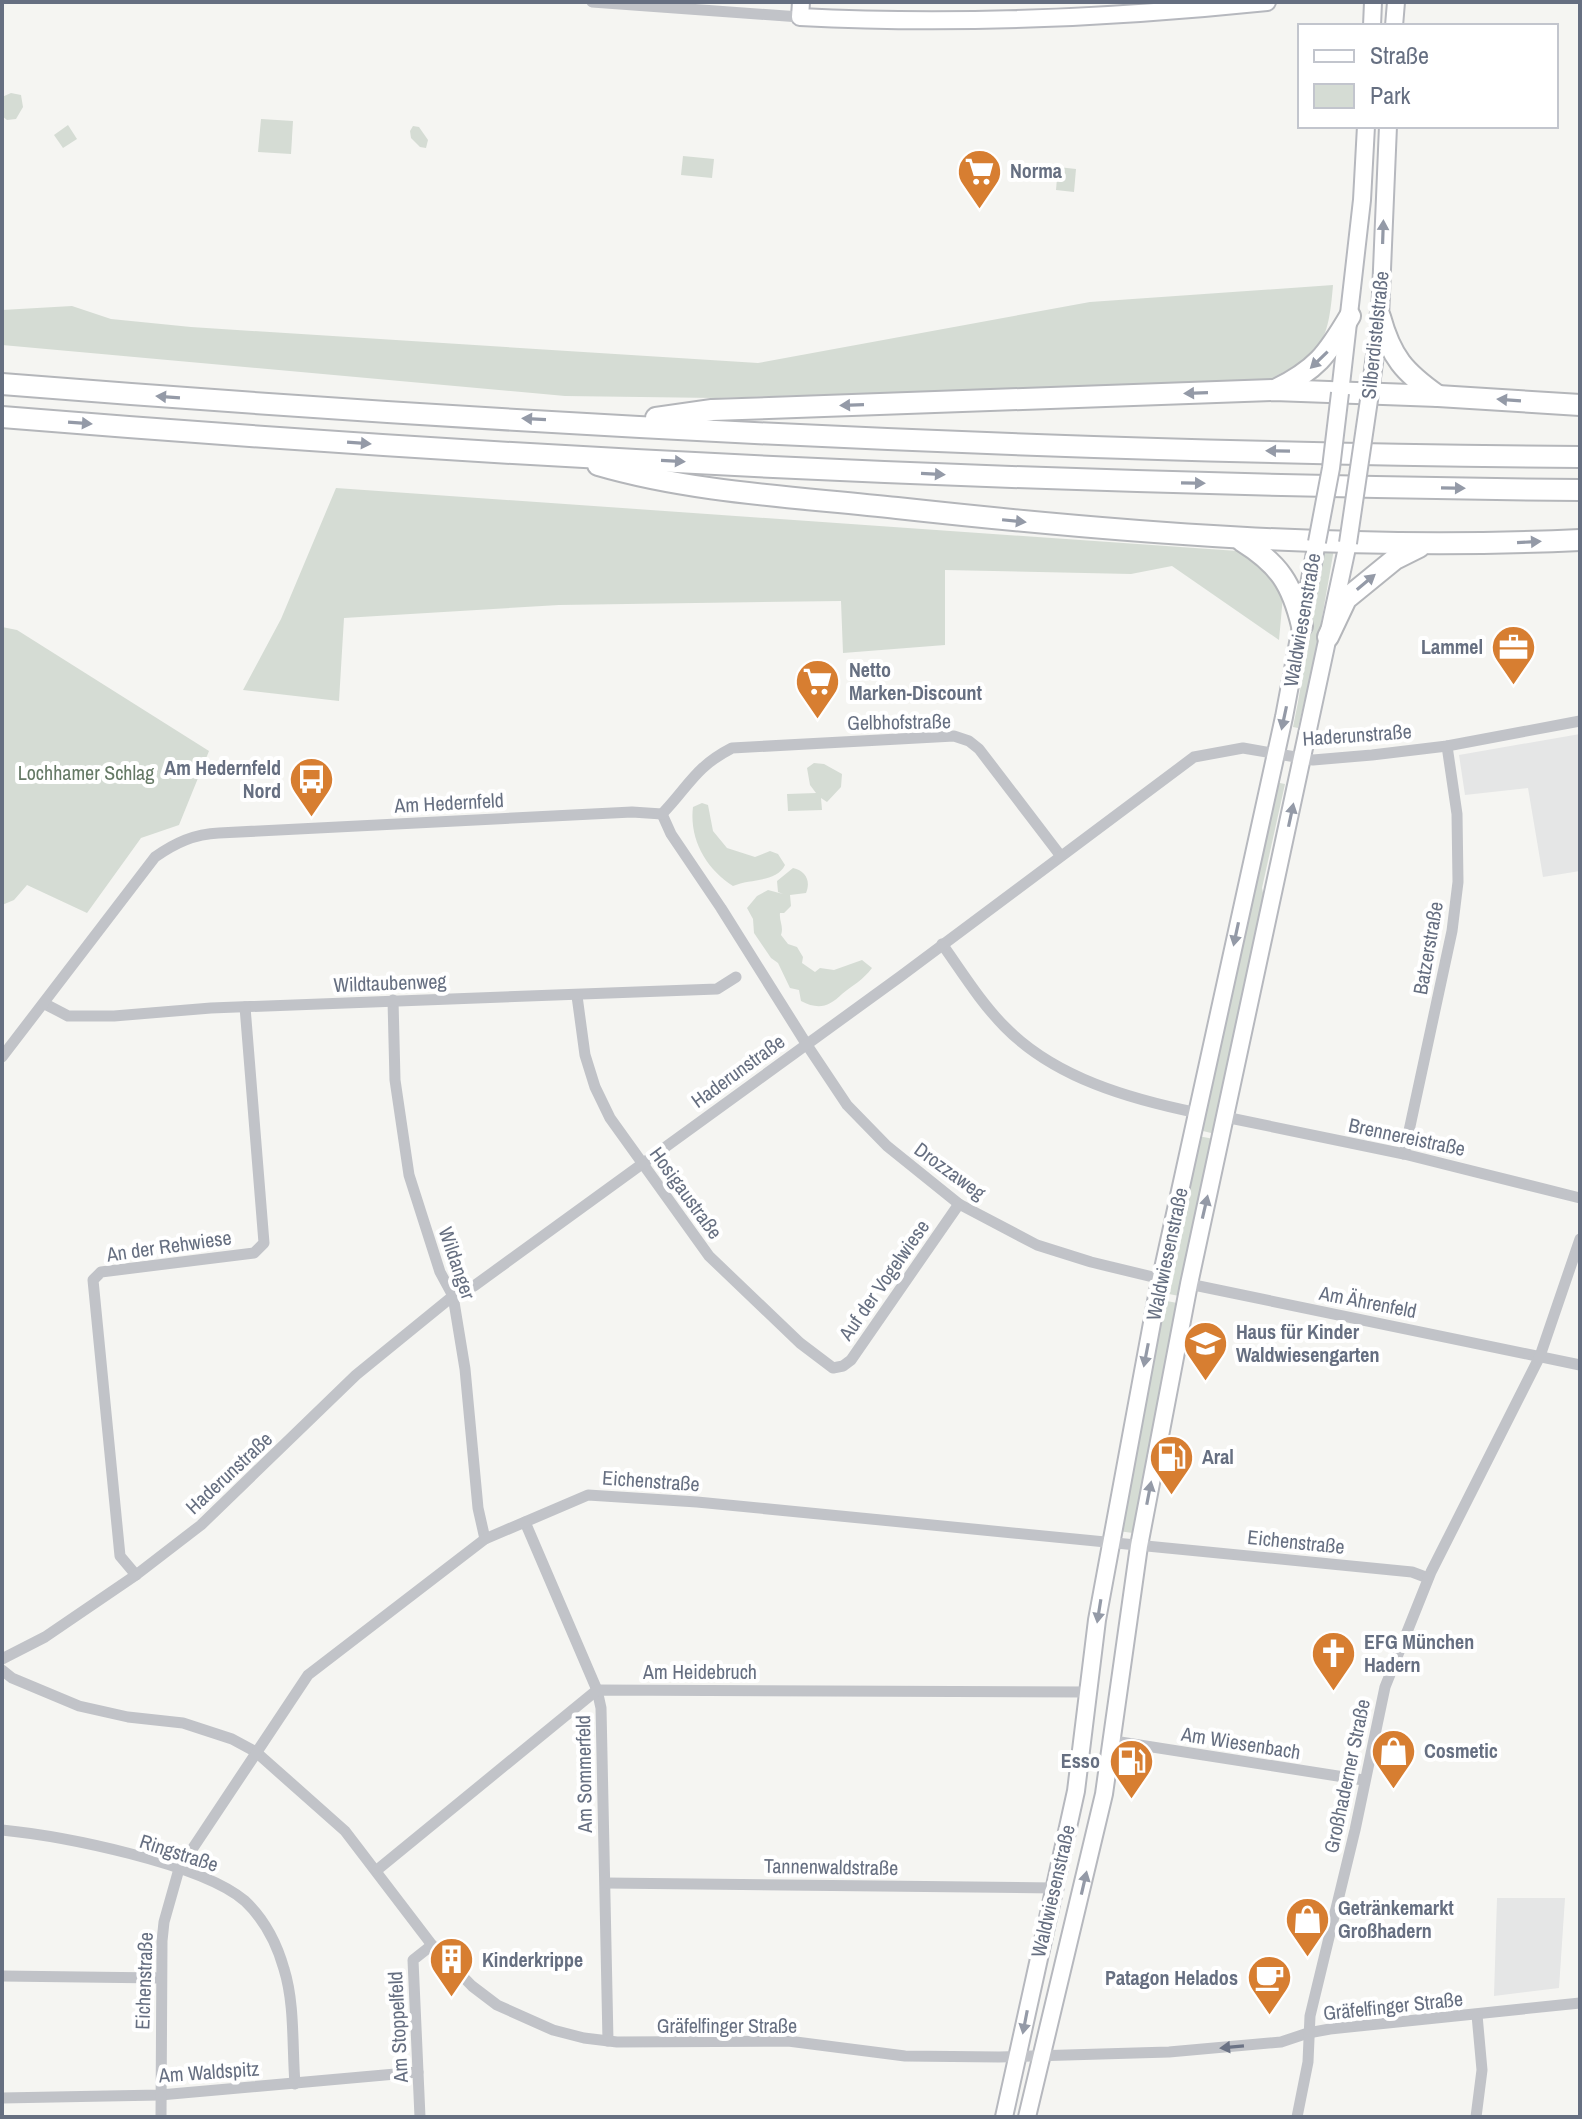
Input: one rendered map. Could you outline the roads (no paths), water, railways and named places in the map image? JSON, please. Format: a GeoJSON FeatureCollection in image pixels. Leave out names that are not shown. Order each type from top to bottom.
{"type":"FeatureCollection","features":[{"type":"Feature","properties":{"kind":"highway"},"geometry":{"type":"LineString","coordinates":[[1274,390],[1322,361],[1350,316]]}},
{"type":"Feature","properties":{"kind":"highway"},"geometry":{"type":"LineString","coordinates":[[1380,317],[1386,340],[1397,360],[1410,376],[1438,396]]}},
{"type":"Feature","properties":{"kind":"highway"},"geometry":{"type":"LineString","coordinates":[[2,384],[786,435],[1032,446],[1580,457]]}},
{"type":"Feature","properties":{"kind":"highway"},"geometry":{"type":"LineString","coordinates":[[612,424],[712,410],[1274,390],[1580,405]]}},
{"type":"Feature","properties":{"kind":"highway"},"geometry":{"type":"LineString","coordinates":[[2,417],[567,456],[1032,479],[1580,490]]}},
{"type":"Feature","properties":{"kind":"highway"},"geometry":{"type":"LineString","coordinates":[[567,456],[636,476],[715,488],[1035,523],[1238,539],[1348,543],[1423,545],[1580,540]]}},
{"type":"Feature","properties":{"kind":"highway"},"geometry":{"type":"LineString","coordinates":[[1238,539],[1266,556],[1290,585],[1302,626]]}},
{"type":"Feature","properties":{"kind":"highway"},"geometry":{"type":"LineString","coordinates":[[1328,637],[1346,599],[1395,559],[1423,545]]}},
{"type":"Feature","properties":{"kind":"main road"},"geometry":{"type":"LineString","coordinates":[[800,9],[948,19],[1052,9],[1267,2]]}},
{"type":"Feature","properties":{"kind":"main road"},"geometry":{"type":"LineString","coordinates":[[1372,24],[1373,2]]}},
{"type":"Feature","properties":{"kind":"main road"},"geometry":{"type":"LineString","coordinates":[[1394,24],[1396,2]]}},
{"type":"Feature","properties":{"kind":"main road","name":"Silberdistelstraße"},"geometry":{"type":"LineString","coordinates":[[1340,393],[1350,316],[1366,128]]}},
{"type":"Feature","properties":{"kind":"main road","name":"Silberdistelstraße"},"geometry":{"type":"LineString","coordinates":[[1348,543],[1380,317],[1388,128]]}},
{"type":"Feature","properties":{"kind":"main road","name":"Waldwiesenstraße"},"geometry":{"type":"LineString","coordinates":[[1004,2117],[1076,1791],[1110,1542],[1161,1279],[1302,626],[1331,468],[1340,393]]}},
{"type":"Feature","properties":{"kind":"main road","name":"Waldwiesenstraße"},"geometry":{"type":"LineString","coordinates":[[1027,2117],[1048,2056],[1114,1741],[1139,1546],[1189,1284],[1348,543]]}},
{"type":"Feature","properties":{"kind":"street"},"geometry":{"type":"LineString","coordinates":[[592,2],[800,9]]}},
{"type":"Feature","properties":{"kind":"street","name":"Haderunstraße"},"geometry":{"type":"LineString","coordinates":[[2,1659],[45,1637],[136,1575],[201,1525],[356,1375],[453,1296],[474,1286],[807,1045],[1194,757],[1243,748],[1303,759],[1372,755],[1447,746],[1580,721]]}},
{"type":"Feature","properties":{"kind":"street","name":"Gelbhofstraße"},"geometry":{"type":"LineString","coordinates":[[662,814],[677,799],[692,776],[714,757],[732,748],[954,736],[969,741],[979,749],[1060,855]]}},
{"type":"Feature","properties":{"kind":"street","name":"Batzerstraße"},"geometry":{"type":"LineString","coordinates":[[1404,1154],[1452,931],[1458,882],[1457,814],[1447,746]]}},
{"type":"Feature","properties":{"kind":"street","name":"Am Hedernfeld"},"geometry":{"type":"LineString","coordinates":[[2,1057],[155,857],[177,842],[206,833],[632,812],[662,814]]}},
{"type":"Feature","properties":{"kind":"street"},"geometry":{"type":"LineString","coordinates":[[662,814],[671,834],[807,1045]]}},
{"type":"Feature","properties":{"kind":"street"},"geometry":{"type":"LineString","coordinates":[[942,944],[1004,1027],[1030,1050],[1067,1072],[1109,1089],[1198,1113]]}},
{"type":"Feature","properties":{"kind":"street","name":"Wildtaubenweg"},"geometry":{"type":"LineString","coordinates":[[45,1004],[68,1016],[114,1016],[393,1000],[717,989],[736,977]]}},
{"type":"Feature","properties":{"kind":"street","name":"Hosigaustraße"},"geometry":{"type":"LineString","coordinates":[[577,996],[585,1055],[595,1087],[610,1118],[709,1256],[800,1343],[833,1368]]}},
{"type":"Feature","properties":{"kind":"street","name":"Wildanger"},"geometry":{"type":"LineString","coordinates":[[393,1000],[395,1080],[409,1175],[440,1272],[453,1296],[465,1369],[478,1508],[485,1539]]}},
{"type":"Feature","properties":{"kind":"street","name":"An der Rehwiese"},"geometry":{"type":"LineString","coordinates":[[136,1575],[120,1556],[93,1280],[101,1272],[254,1253],[264,1243],[245,1007]]}},
{"type":"Feature","properties":{"kind":"street","name":"Drozzaweg"},"geometry":{"type":"LineString","coordinates":[[807,1045],[857,1115],[887,1146],[959,1204],[1037,1245],[1161,1279]]}},
{"type":"Feature","properties":{"kind":"street","name":"Brennereistraße"},"geometry":{"type":"LineString","coordinates":[[1225,1117],[1404,1154],[1580,1198]]}},
{"type":"Feature","properties":{"kind":"street","name":"Auf der Vogelwiese"},"geometry":{"type":"LineString","coordinates":[[833,1368],[851,1360],[959,1204]]}},
{"type":"Feature","properties":{"kind":"street","name":"Großhaderner Straße"},"geometry":{"type":"LineString","coordinates":[[1297,2117],[1308,2062],[1308,2033],[1320,1968],[1355,1830],[1363,1780],[1385,1687],[1428,1578],[1540,1356],[1580,1239]]}},
{"type":"Feature","properties":{"kind":"street","name":"Am Ährenfeld"},"geometry":{"type":"LineString","coordinates":[[1189,1284],[1580,1365]]}},
{"type":"Feature","properties":{"kind":"street","name":"Eichenstraße"},"geometry":{"type":"LineString","coordinates":[[161,2117],[164,1922],[179,1869],[308,1675],[485,1539],[588,1495],[697,1502],[1110,1542],[1412,1572],[1428,1578]]}},
{"type":"Feature","properties":{"kind":"street","name":"Am Sommerfeld"},"geometry":{"type":"LineString","coordinates":[[525,1522],[597,1690],[601,1708],[608,2041]]}},
{"type":"Feature","properties":{"kind":"street","name":"Gräfelfinger Straße"},"geometry":{"type":"LineString","coordinates":[[2,1670],[12,1678],[79,1706],[128,1717],[183,1723],[232,1739],[256,1752],[345,1831],[432,1945],[472,1986],[497,2005],[553,2030],[608,2041],[648,2044],[788,2041],[905,2056],[1048,2056],[1169,2052],[1281,2042],[1308,2033],[1580,2003]]}},
{"type":"Feature","properties":{"kind":"street"},"geometry":{"type":"LineString","coordinates":[[377,1870],[597,1690]]}},
{"type":"Feature","properties":{"kind":"street","name":"Am Heidebruch"},"geometry":{"type":"LineString","coordinates":[[597,1690],[1088,1692]]}},
{"type":"Feature","properties":{"kind":"street","name":"Am Wiesenbach"},"geometry":{"type":"LineString","coordinates":[[1114,1741],[1363,1780]]}},
{"type":"Feature","properties":{"kind":"street","name":"Ringstraße"},"geometry":{"type":"LineString","coordinates":[[2,1830],[82,1843],[179,1869],[229,1889],[255,1912],[272,1937],[285,1970],[295,2084]]}},
{"type":"Feature","properties":{"kind":"street","name":"Tannenwaldstraße"},"geometry":{"type":"LineString","coordinates":[[606,1883],[1055,1888]]}},
{"type":"Feature","properties":{"kind":"street","name":"Am Stoppelfeld"},"geometry":{"type":"LineString","coordinates":[[420,2117],[413,1960],[432,1945]]}},
{"type":"Feature","properties":{"kind":"street"},"geometry":{"type":"LineString","coordinates":[[2,1976],[161,1978]]}},
{"type":"Feature","properties":{"kind":"street"},"geometry":{"type":"LineString","coordinates":[[1476,2117],[1482,2070],[1477,2015]]}},
{"type":"Feature","properties":{"kind":"street","name":"Am Waldspitz"},"geometry":{"type":"LineString","coordinates":[[2,2098],[160,2095],[418,2072]]}},
{"type":"Feature","properties":{"kind":"place","name":"Norma"},"geometry":{"type":"Point","coordinates":[979,210]}},
{"type":"Feature","properties":{"kind":"place","name":"Lammel"},"geometry":{"type":"Point","coordinates":[1514,686]}},
{"type":"Feature","properties":{"kind":"place","name":"Netto Marken-Discount"},"geometry":{"type":"Point","coordinates":[818,721]}},
{"type":"Feature","properties":{"kind":"place","name":"Am Hedernfeld Nord"},"geometry":{"type":"Point","coordinates":[312,819]}},
{"type":"Feature","properties":{"kind":"place","name":"Haus für Kinder Waldwiesengarten"},"geometry":{"type":"Point","coordinates":[1205,1383]}},
{"type":"Feature","properties":{"kind":"place","name":"Aral"},"geometry":{"type":"Point","coordinates":[1171,1496]}},
{"type":"Feature","properties":{"kind":"place","name":"EFG München Hadern"},"geometry":{"type":"Point","coordinates":[1333,1693]}},
{"type":"Feature","properties":{"kind":"place","name":"Cosmetic"},"geometry":{"type":"Point","coordinates":[1393,1790]}},
{"type":"Feature","properties":{"kind":"place","name":"Esso"},"geometry":{"type":"Point","coordinates":[1131,1800]}},
{"type":"Feature","properties":{"kind":"place","name":"Getränkemarkt Großhadern"},"geometry":{"type":"Point","coordinates":[1307,1958]}},
{"type":"Feature","properties":{"kind":"place","name":"Kinderkrippe"},"geometry":{"type":"Point","coordinates":[451,1999]}},
{"type":"Feature","properties":{"kind":"place","name":"Patagon Helados"},"geometry":{"type":"Point","coordinates":[1269,2017]}},
{"type":"Feature","properties":{"kind":"park label","name":"Lochhamer Schlag"},"geometry":{"type":"Point","coordinates":[86,773]}}]}
